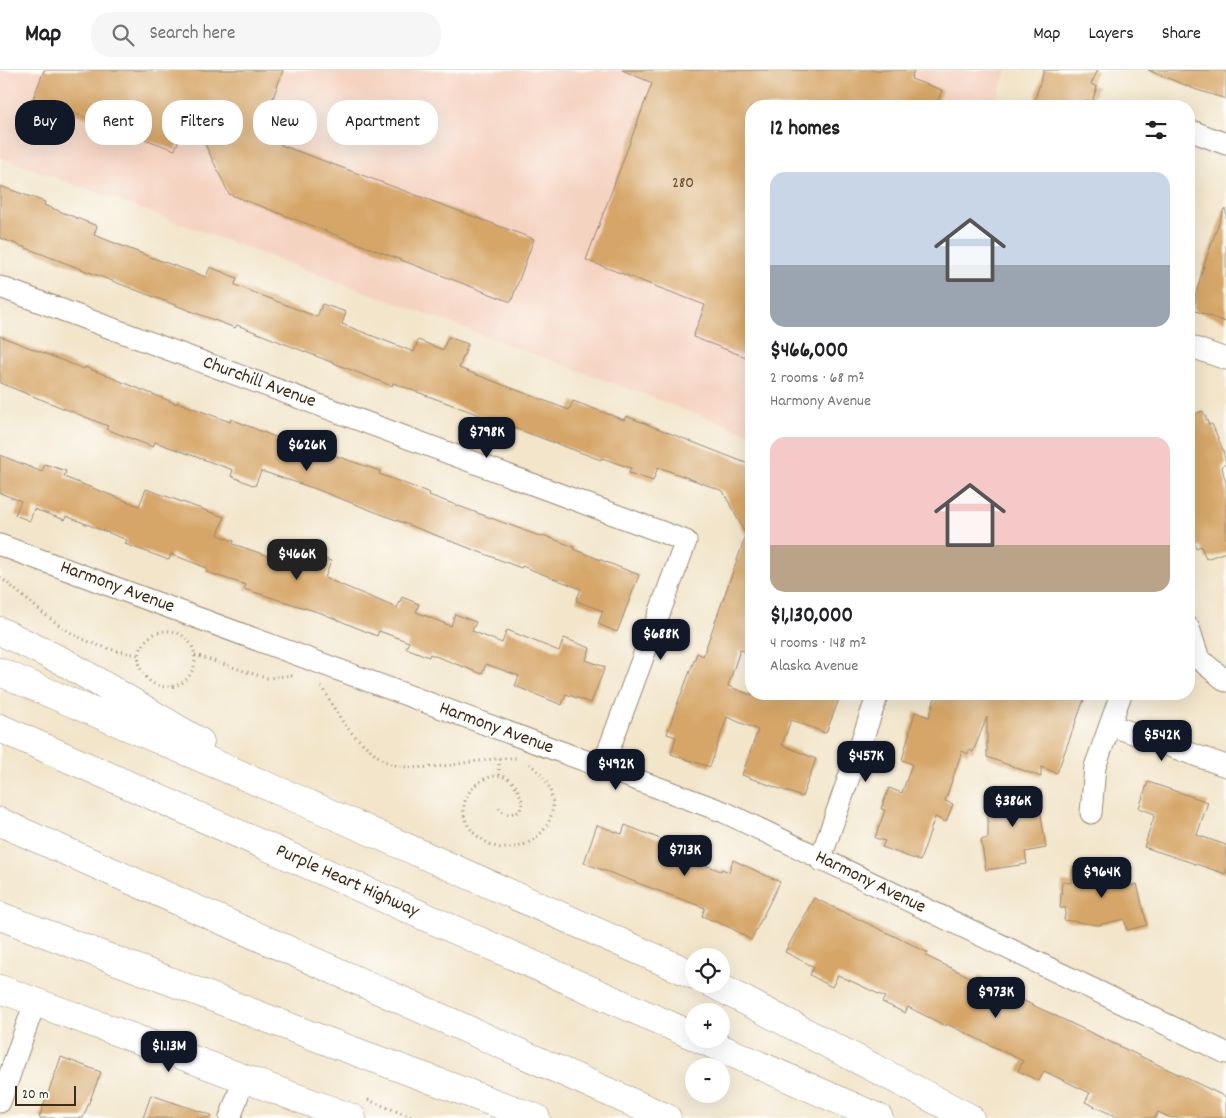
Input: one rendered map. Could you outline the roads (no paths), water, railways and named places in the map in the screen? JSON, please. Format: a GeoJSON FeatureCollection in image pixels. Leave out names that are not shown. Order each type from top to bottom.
{"type":"FeatureCollection","features":[{"type":"Feature","properties":{"kind":"main road"},"geometry":{"type":"LineString","coordinates":[[0,631],[66,664],[293,798]]}},
{"type":"Feature","properties":{"kind":"main road"},"geometry":{"type":"LineString","coordinates":[[0,672],[293,798],[685,971]]}},
{"type":"Feature","properties":{"kind":"main road","name":"Purple Heart Highway"},"geometry":{"type":"LineString","coordinates":[[0,728],[685,1032]]}},
{"type":"Feature","properties":{"kind":"main road"},"geometry":{"type":"LineString","coordinates":[[0,822],[667,1118]]}},
{"type":"Feature","properties":{"kind":"main road"},"geometry":{"type":"LineString","coordinates":[[0,916],[312,1036],[536,1118]]}},
{"type":"Feature","properties":{"kind":"main road"},"geometry":{"type":"LineString","coordinates":[[0,989],[352,1118]]}},
{"type":"Feature","properties":{"kind":"main road"},"geometry":{"type":"LineString","coordinates":[[730,993],[970,1118]]}},
{"type":"Feature","properties":{"kind":"main road"},"geometry":{"type":"LineString","coordinates":[[720,1048],[879,1118]]}},
{"type":"Feature","properties":{"kind":"street"},"geometry":{"type":"LineString","coordinates":[[1195,132],[1226,144]]}},
{"type":"Feature","properties":{"kind":"street","name":"Churchill Avenue"},"geometry":{"type":"LineString","coordinates":[[0,287],[686,541],[602,768]]}},
{"type":"Feature","properties":{"kind":"street"},"geometry":{"type":"LineString","coordinates":[[1195,348],[1226,359]]}},
{"type":"Feature","properties":{"kind":"street","name":"Harmony Avenue"},"geometry":{"type":"LineString","coordinates":[[0,545],[724,812],[820,860],[1226,1053]]}},
{"type":"Feature","properties":{"kind":"street"},"geometry":{"type":"LineString","coordinates":[[1195,647],[1199,659],[1226,681]]}},
{"type":"Feature","properties":{"kind":"street"},"geometry":{"type":"LineString","coordinates":[[820,860],[876,700]]}},
{"type":"Feature","properties":{"kind":"street"},"geometry":{"type":"LineString","coordinates":[[1091,813],[1095,767],[1119,700]]}},
{"type":"Feature","properties":{"kind":"street"},"geometry":{"type":"LineString","coordinates":[[1110,725],[1226,766]]}},
{"type":"Feature","properties":{"kind":"street"},"geometry":{"type":"LineString","coordinates":[[0,1102],[35,1002]]}},
{"type":"Feature","properties":{"kind":"street"},"geometry":{"type":"LineString","coordinates":[[230,1118],[244,1078]]}}]}
